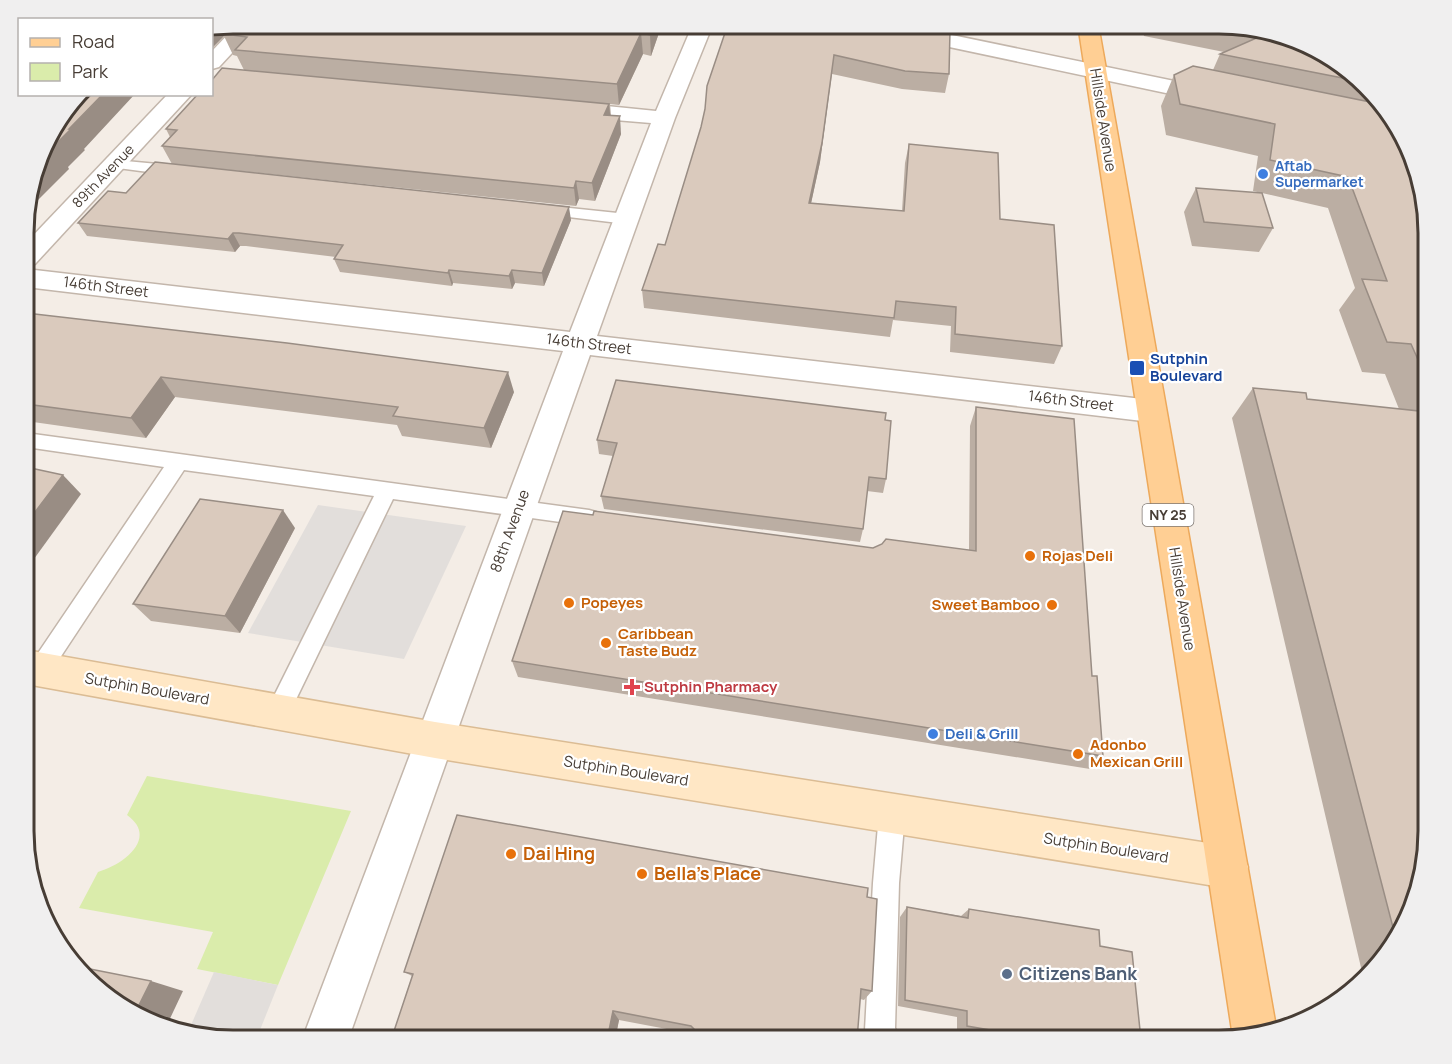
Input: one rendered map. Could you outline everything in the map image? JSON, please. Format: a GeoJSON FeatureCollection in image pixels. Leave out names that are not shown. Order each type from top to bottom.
{"type":"FeatureCollection","features":[{"type":"Feature","properties":{"kind":"main road","name":"Hillside Avenue"},"geometry":{"type":"LineString","coordinates":[[1090,35],[1253,1027]]}},
{"type":"Feature","properties":{"kind":"main road","name":"Sutphin Boulevard"},"geometry":{"type":"LineString","coordinates":[[35,668],[435,740],[1227,867]]}},
{"type":"Feature","properties":{"kind":"street"},"geometry":{"type":"LineString","coordinates":[[217,72],[242,35]]}},
{"type":"Feature","properties":{"kind":"street","name":"88th Avenue"},"geometry":{"type":"LineString","coordinates":[[329,1029],[518,509],[664,118],[698,35]]}},
{"type":"Feature","properties":{"kind":"street"},"geometry":{"type":"LineString","coordinates":[[922,35],[1232,100]]}},
{"type":"Feature","properties":{"kind":"street","name":"89th Avenue"},"geometry":{"type":"LineString","coordinates":[[34,250],[179,96]]}},
{"type":"Feature","properties":{"kind":"street"},"geometry":{"type":"LineString","coordinates":[[548,107],[664,118]]}},
{"type":"Feature","properties":{"kind":"street","name":"146th Street"},"geometry":{"type":"LineString","coordinates":[[34,279],[1151,411]]}},
{"type":"Feature","properties":{"kind":"lane"},"geometry":{"type":"LineString","coordinates":[[115,164],[192,172]]}},
{"type":"Feature","properties":{"kind":"lane"},"geometry":{"type":"LineString","coordinates":[[529,209],[627,219]]}},
{"type":"Feature","properties":{"kind":"lane"},"geometry":{"type":"LineString","coordinates":[[34,441],[613,521]]}},
{"type":"Feature","properties":{"kind":"lane"},"geometry":{"type":"LineString","coordinates":[[35,666],[179,461]]}},
{"type":"Feature","properties":{"kind":"lane"},"geometry":{"type":"LineString","coordinates":[[278,712],[387,490]]}},
{"type":"Feature","properties":{"kind":"lane"},"geometry":{"type":"LineString","coordinates":[[880,1030],[886,883],[892,814]]}},
{"type":"Feature","properties":{"kind":"green space"},"geometry":{"type":"Polygon","coordinates":[[[147,776],[351,811],[278,985],[197,969],[213,932],[79,908],[98,872],[118,863],[134,850],[139,833],[136,824],[127,815],[147,776]]]}},
{"type":"Feature","properties":{"kind":"shaded area"},"geometry":{"type":"Polygon","coordinates":[[[318,505],[466,526],[404,659],[248,633],[318,505]]]}},
{"type":"Feature","properties":{"kind":"shaded area"},"geometry":{"type":"Polygon","coordinates":[[[214,972],[278,985],[260,1029],[220,1029],[191,1025],[214,972]]]}},
{"type":"Feature","properties":{"kind":"building"},"geometry":{"type":"Polygon","coordinates":[[[232,35],[640,35],[617,84],[235,50],[247,37],[232,35]]]}},
{"type":"Feature","properties":{"kind":"building"},"geometry":{"type":"Polygon","coordinates":[[[724,35],[950,35],[949,74],[905,71],[834,55],[822,143],[809,203],[904,211],[909,144],[998,153],[1000,219],[1054,225],[1062,346],[955,334],[956,307],[896,301],[894,318],[642,290],[658,244],[665,245],[701,127],[707,86],[724,35]]]}},
{"type":"Feature","properties":{"kind":"building"},"geometry":{"type":"Polygon","coordinates":[[[1257,38],[1307,55],[1342,78],[1220,54],[1257,38]]]}},
{"type":"Feature","properties":{"kind":"building"},"geometry":{"type":"Polygon","coordinates":[[[1193,66],[1366,101],[1376,112],[1397,145],[1414,195],[1417,220],[1417,357],[1411,344],[1387,342],[1362,279],[1387,281],[1348,177],[1270,160],[1275,124],[1180,104],[1174,75],[1193,66]]]}},
{"type":"Feature","properties":{"kind":"building"},"geometry":{"type":"Polygon","coordinates":[[[222,68],[609,104],[604,115],[620,116],[592,183],[576,181],[574,188],[162,146],[177,130],[166,129],[196,96],[213,96],[213,79],[222,68]]]}},
{"type":"Feature","properties":{"kind":"building"},"geometry":{"type":"Polygon","coordinates":[[[90,96],[101,96],[69,129],[71,129],[56,144],[84,102],[90,96]]]}},
{"type":"Feature","properties":{"kind":"building"},"geometry":{"type":"Polygon","coordinates":[[[155,162],[569,207],[542,273],[512,270],[509,276],[449,270],[448,273],[334,259],[343,245],[239,233],[233,233],[228,239],[78,223],[108,191],[126,193],[155,162]]]}},
{"type":"Feature","properties":{"kind":"building"},"geometry":{"type":"Polygon","coordinates":[[[1196,188],[1262,193],[1273,228],[1204,222],[1196,188]]]}},
{"type":"Feature","properties":{"kind":"building"},"geometry":{"type":"Polygon","coordinates":[[[34,314],[287,343],[508,372],[484,428],[393,416],[398,407],[161,377],[131,418],[34,405],[34,314]]]}},
{"type":"Feature","properties":{"kind":"building"},"geometry":{"type":"Polygon","coordinates":[[[616,380],[886,413],[885,420],[891,421],[886,479],[869,477],[863,529],[601,496],[617,443],[597,440],[616,380]]]}},
{"type":"Feature","properties":{"kind":"building"},"geometry":{"type":"Polygon","coordinates":[[[1253,388],[1306,393],[1307,399],[1417,411],[1417,844],[1414,869],[1407,894],[1393,926],[1253,388]]]}},
{"type":"Feature","properties":{"kind":"building"},"geometry":{"type":"Polygon","coordinates":[[[976,407],[1074,419],[1092,676],[1097,676],[1103,756],[512,661],[563,511],[593,515],[594,511],[873,548],[882,544],[886,539],[976,551],[976,407]]]}},
{"type":"Feature","properties":{"kind":"building"},"geometry":{"type":"Polygon","coordinates":[[[34,469],[63,475],[34,513],[34,469]]]}},
{"type":"Feature","properties":{"kind":"building"},"geometry":{"type":"Polygon","coordinates":[[[200,499],[283,510],[225,616],[133,604],[200,499]]]}},
{"type":"Feature","properties":{"kind":"building"},"geometry":{"type":"Polygon","coordinates":[[[457,815],[868,888],[867,897],[877,899],[872,991],[861,989],[858,1030],[694,1029],[691,1026],[613,1011],[609,1029],[395,1029],[413,974],[404,972],[457,815]]]}},
{"type":"Feature","properties":{"kind":"building","name":"Citizens Bank"},"geometry":{"type":"Polygon","coordinates":[[[907,907],[968,918],[969,909],[1099,930],[1100,946],[1132,952],[1140,1030],[989,1030],[967,1026],[967,1011],[905,1000],[907,907]]]}},
{"type":"Feature","properties":{"kind":"building"},"geometry":{"type":"Polygon","coordinates":[[[91,969],[151,981],[139,1005],[112,988],[91,969]]]}},
{"type":"Feature","properties":{"kind":"place","name":"Aftab Supermarket"},"geometry":{"type":"Point","coordinates":[1263,174]}},
{"type":"Feature","properties":{"kind":"place","name":"Sutphin Boulevard"},"geometry":{"type":"Point","coordinates":[1137,368]}},
{"type":"Feature","properties":{"kind":"place","name":"Rojas Deli"},"geometry":{"type":"Point","coordinates":[1030,556]}},
{"type":"Feature","properties":{"kind":"place","name":"Popeyes"},"geometry":{"type":"Point","coordinates":[569,603]}},
{"type":"Feature","properties":{"kind":"place","name":"Sweet Bamboo"},"geometry":{"type":"Point","coordinates":[1052,605]}},
{"type":"Feature","properties":{"kind":"place","name":"Caribbean Taste Budz"},"geometry":{"type":"Point","coordinates":[606,643]}},
{"type":"Feature","properties":{"kind":"place","name":"Sutphin Pharmacy"},"geometry":{"type":"Point","coordinates":[632,687]}},
{"type":"Feature","properties":{"kind":"place","name":"Deli & Grill"},"geometry":{"type":"Point","coordinates":[933,734]}},
{"type":"Feature","properties":{"kind":"place","name":"Adonbo Mexican Grill"},"geometry":{"type":"Point","coordinates":[1078,754]}},
{"type":"Feature","properties":{"kind":"place","name":"Dai Hing"},"geometry":{"type":"Point","coordinates":[511,854]}},
{"type":"Feature","properties":{"kind":"place","name":"Bella's Place"},"geometry":{"type":"Point","coordinates":[642,874]}},
{"type":"Feature","properties":{"kind":"place","name":"Citizens Bank"},"geometry":{"type":"Point","coordinates":[1007,974]}}]}
